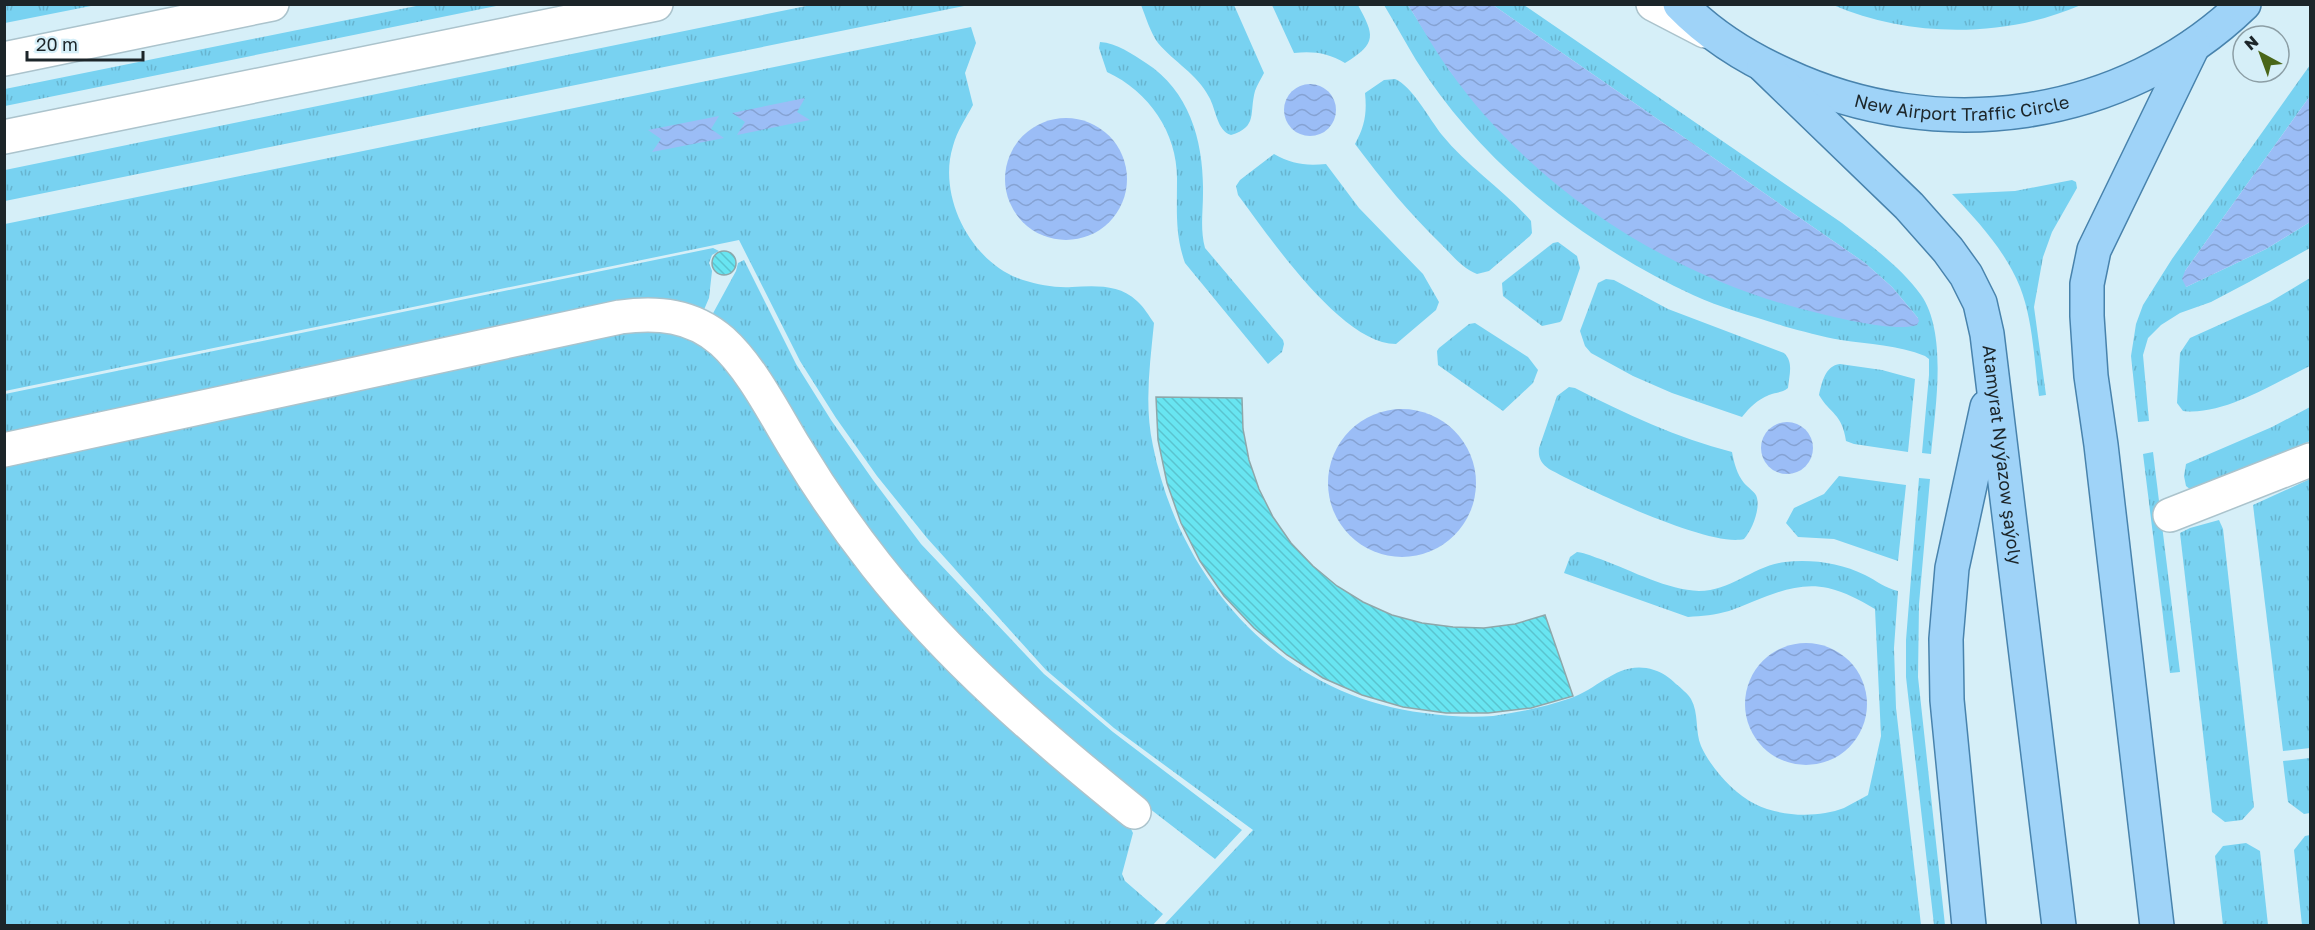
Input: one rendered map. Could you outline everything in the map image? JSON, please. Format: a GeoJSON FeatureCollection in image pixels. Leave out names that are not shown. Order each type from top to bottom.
{"type":"FeatureCollection","features":[{"type":"Feature","properties":{"kind":"main road","name":"New Airport Traffic Circle"},"geometry":{"type":"LineString","coordinates":[[1680,4],[1722,39],[1764,66],[1810,87],[1857,103],[1906,112],[1966,116],[2006,114],[2056,106],[2094,94],[2150,71],[2193,46],[2244,4]]}},
{"type":"Feature","properties":{"kind":"main road"},"geometry":{"type":"LineString","coordinates":[[2157,926],[2091,376],[2087,284],[2094,250],[2193,46]]}},
{"type":"Feature","properties":{"kind":"main road","name":"Atamyrat Nyýazow şaýoly"},"geometry":{"type":"LineString","coordinates":[[1764,66],[1909,206],[1948,250],[1966,275],[1980,303],[1987,334],[2059,926]]}},
{"type":"Feature","properties":{"kind":"main road"},"geometry":{"type":"LineString","coordinates":[[1969,926],[1947,700],[1946,639],[1952,568],[1992,382]]}},
{"type":"Feature","properties":{"kind":"street"},"geometry":{"type":"LineString","coordinates":[[4,59],[273,4]]}},
{"type":"Feature","properties":{"kind":"street"},"geometry":{"type":"LineString","coordinates":[[4,137],[656,4]]}},
{"type":"Feature","properties":{"kind":"street"},"geometry":{"type":"LineString","coordinates":[[1653,4],[1722,39]]}},
{"type":"Feature","properties":{"kind":"street"},"geometry":{"type":"LineString","coordinates":[[4,450],[620,317],[646,314],[681,317],[703,326],[723,342],[741,362],[812,477],[876,565],[951,651],[1016,715],[1134,812]]}},
{"type":"Feature","properties":{"kind":"street"},"geometry":{"type":"LineString","coordinates":[[2170,515],[2310,460]]}},
{"type":"Feature","properties":{"kind":"green space"},"geometry":{"type":"Polygon","coordinates":[[[5,4],[96,4],[96,5],[5,23],[5,4]]]}},
{"type":"Feature","properties":{"kind":"green space"},"geometry":{"type":"Polygon","coordinates":[[[816,4],[969,5],[5,201],[5,170],[816,4]]]}},
{"type":"Feature","properties":{"kind":"green space"},"geometry":{"type":"Polygon","coordinates":[[[421,5],[501,5],[5,106],[5,89],[421,5]]]}},
{"type":"Feature","properties":{"kind":"green space"},"geometry":{"type":"Polygon","coordinates":[[[1141,5],[1234,5],[1264,73],[1255,91],[1251,118],[1245,128],[1231,135],[1226,133],[1204,89],[1158,43],[1141,5]]]}},
{"type":"Feature","properties":{"kind":"green space"},"geometry":{"type":"Polygon","coordinates":[[[1272,5],[1358,5],[1370,31],[1368,44],[1345,63],[1321,54],[1294,53],[1272,5]]]}},
{"type":"Feature","properties":{"kind":"green space"},"geometry":{"type":"Polygon","coordinates":[[[1384,5],[1408,5],[1450,71],[1487,116],[1902,326],[1917,325],[1918,318],[1892,287],[1865,263],[1493,5],[1524,5],[1842,223],[1874,248],[1913,284],[1929,311],[1935,330],[1938,372],[1931,454],[1922,453],[1929,359],[1915,352],[1894,347],[1812,334],[1726,308],[1693,295],[1612,251],[1538,197],[1471,133],[1442,98],[1416,60],[1384,5]]]}},
{"type":"Feature","properties":{"kind":"green space"},"geometry":{"type":"Polygon","coordinates":[[[1833,5],[2081,5],[2021,24],[1957,30],[1893,24],[1833,5]]]}},
{"type":"Feature","properties":{"kind":"green space"},"geometry":{"type":"Polygon","coordinates":[[[971,27],[976,43],[965,73],[973,105],[955,140],[949,166],[950,186],[963,226],[974,244],[988,259],[1005,272],[1023,280],[1048,286],[1115,289],[1130,295],[1140,303],[1154,323],[1149,385],[1150,431],[1167,496],[1187,543],[1213,586],[1245,624],[1283,657],[1326,683],[1373,702],[1432,714],[1484,717],[1523,711],[1571,698],[1620,671],[1642,668],[1657,671],[1671,680],[1691,699],[1701,746],[1717,771],[1731,787],[1755,804],[1776,812],[1811,815],[1844,808],[1868,795],[1881,736],[1875,609],[1834,590],[1815,586],[1777,592],[1729,611],[1688,617],[1564,573],[1570,557],[1577,552],[1663,584],[1699,591],[1722,587],[1773,564],[1785,562],[1826,563],[1846,567],[1865,575],[1898,591],[1894,648],[1896,708],[1921,925],[1164,925],[1253,830],[1114,728],[1046,670],[927,538],[877,476],[800,361],[739,240],[5,391],[5,224],[971,27]]]}},
{"type":"Feature","properties":{"kind":"green space"},"geometry":{"type":"Polygon","coordinates":[[[1100,42],[1118,47],[1146,63],[1174,88],[1184,103],[1197,137],[1201,156],[1202,227],[1205,248],[1283,340],[1282,352],[1268,364],[1185,263],[1178,233],[1176,164],[1167,131],[1148,103],[1136,91],[1107,72],[1099,48],[1100,42]]]}},
{"type":"Feature","properties":{"kind":"green space"},"geometry":{"type":"Polygon","coordinates":[[[2310,65],[2310,96],[2185,271],[2186,287],[2266,249],[2310,222],[2310,248],[2211,302],[2180,313],[2161,325],[2148,338],[2143,355],[2149,421],[2138,422],[2131,356],[2136,324],[2143,305],[2172,259],[2310,65]]]}},
{"type":"Feature","properties":{"kind":"green space"},"geometry":{"type":"Polygon","coordinates":[[[1395,79],[1414,96],[1452,147],[1531,221],[1530,236],[1489,271],[1477,274],[1458,261],[1407,208],[1355,144],[1364,119],[1365,93],[1384,80],[1395,79]]]}},
{"type":"Feature","properties":{"kind":"green space"},"geometry":{"type":"Polygon","coordinates":[[[1274,154],[1299,164],[1326,164],[1359,208],[1423,274],[1439,302],[1436,310],[1396,344],[1375,339],[1352,326],[1330,308],[1287,260],[1238,195],[1236,186],[1240,180],[1274,154]]]}},
{"type":"Feature","properties":{"kind":"green space"},"geometry":{"type":"Polygon","coordinates":[[[2072,180],[2076,182],[2077,188],[2052,232],[2043,257],[2034,307],[2046,395],[2039,396],[2030,326],[2020,287],[1999,249],[1952,194],[2015,191],[2072,180]]]}},
{"type":"Feature","properties":{"kind":"green space"},"geometry":{"type":"Polygon","coordinates":[[[1558,242],[1577,256],[1580,268],[1562,320],[1542,326],[1503,296],[1502,283],[1553,243],[1558,242]]]}},
{"type":"Feature","properties":{"kind":"green space"},"geometry":{"type":"Polygon","coordinates":[[[713,248],[719,251],[712,255],[709,263],[712,271],[709,298],[703,312],[5,436],[5,394],[713,248]]]}},
{"type":"Feature","properties":{"kind":"green space"},"geometry":{"type":"Polygon","coordinates":[[[744,260],[796,364],[831,420],[921,544],[1044,674],[1113,732],[1242,830],[1215,859],[1119,785],[1023,706],[885,557],[711,317],[738,263],[744,260]]]}},
{"type":"Feature","properties":{"kind":"green space"},"geometry":{"type":"Polygon","coordinates":[[[2310,278],[2310,366],[2232,403],[2199,411],[2183,411],[2177,403],[2180,353],[2190,338],[2270,302],[2310,278]]]}},
{"type":"Feature","properties":{"kind":"green space"},"geometry":{"type":"Polygon","coordinates":[[[1606,279],[1614,280],[1668,309],[1784,353],[1790,365],[1788,388],[1761,399],[1742,417],[1672,393],[1633,376],[1591,353],[1585,346],[1580,331],[1598,283],[1606,279]]]}},
{"type":"Feature","properties":{"kind":"green space"},"geometry":{"type":"Polygon","coordinates":[[[1475,323],[1528,357],[1538,370],[1533,383],[1503,411],[1438,365],[1437,351],[1439,348],[1469,324],[1475,323]]]}},
{"type":"Feature","properties":{"kind":"green space"},"geometry":{"type":"Polygon","coordinates":[[[644,326],[695,337],[731,370],[803,482],[1127,821],[1133,833],[1122,874],[1125,881],[1163,914],[1152,926],[5,926],[5,464],[644,326]]]}},
{"type":"Feature","properties":{"kind":"green space"},"geometry":{"type":"Polygon","coordinates":[[[1840,364],[1882,370],[1915,379],[1908,452],[1846,441],[1839,419],[1819,395],[1828,371],[1840,364]]]}},
{"type":"Feature","properties":{"kind":"green space"},"geometry":{"type":"Polygon","coordinates":[[[1569,387],[1672,432],[1732,452],[1739,476],[1755,494],[1758,503],[1755,520],[1744,539],[1704,535],[1676,526],[1617,502],[1546,467],[1540,457],[1539,448],[1557,396],[1569,387]]]}},
{"type":"Feature","properties":{"kind":"green space"},"geometry":{"type":"Polygon","coordinates":[[[2310,407],[2310,441],[2191,490],[2186,486],[2184,476],[2186,464],[2272,427],[2310,407]]]}},
{"type":"Feature","properties":{"kind":"green space"},"geometry":{"type":"Polygon","coordinates":[[[2153,452],[2180,672],[2170,673],[2143,454],[2153,452]]]}},
{"type":"Feature","properties":{"kind":"green space"},"geometry":{"type":"Polygon","coordinates":[[[1839,476],[1906,485],[1898,561],[1834,539],[1798,537],[1786,523],[1794,508],[1824,494],[1839,476]]]}},
{"type":"Feature","properties":{"kind":"green space"},"geometry":{"type":"Polygon","coordinates":[[[1919,478],[1930,479],[1919,604],[1918,677],[1945,925],[1934,925],[1906,677],[1906,640],[1919,478]]]}},
{"type":"Feature","properties":{"kind":"green space"},"geometry":{"type":"Polygon","coordinates":[[[2310,479],[2310,748],[2283,751],[2253,505],[2310,479]]]}},
{"type":"Feature","properties":{"kind":"green space"},"geometry":{"type":"Polygon","coordinates":[[[2219,520],[2223,529],[2254,807],[2242,820],[2225,822],[2212,812],[2180,533],[2219,520]]]}},
{"type":"Feature","properties":{"kind":"green space"},"geometry":{"type":"Polygon","coordinates":[[[2310,758],[2310,813],[2304,814],[2288,802],[2283,761],[2310,758]]]}},
{"type":"Feature","properties":{"kind":"green space"},"geometry":{"type":"Polygon","coordinates":[[[2310,835],[2310,925],[2302,925],[2294,850],[2305,836],[2310,835]]]}},
{"type":"Feature","properties":{"kind":"green space"},"geometry":{"type":"Polygon","coordinates":[[[2246,843],[2260,851],[2268,925],[2223,925],[2215,856],[2223,846],[2246,843]]]}},
{"type":"Feature","properties":{"kind":"water"},"geometry":{"type":"Polygon","coordinates":[[[1408,5],[1493,5],[1865,263],[1892,287],[1918,318],[1917,325],[1896,327],[1868,324],[1828,316],[1765,298],[1712,278],[1661,254],[1612,225],[1566,192],[1523,155],[1484,114],[1449,70],[1408,5]]]}},
{"type":"Feature","properties":{"kind":"water"},"geometry":{"type":"Polygon","coordinates":[[[1305,84],[1315,84],[1329,91],[1336,110],[1329,129],[1315,136],[1305,136],[1295,132],[1288,125],[1284,115],[1284,105],[1288,95],[1295,88],[1305,84]]]}},
{"type":"Feature","properties":{"kind":"water"},"geometry":{"type":"Polygon","coordinates":[[[2310,96],[2310,222],[2266,249],[2186,287],[2182,279],[2185,271],[2310,96]]]}},
{"type":"Feature","properties":{"kind":"water"},"geometry":{"type":"Polygon","coordinates":[[[805,98],[797,112],[810,120],[737,135],[745,122],[732,113],[805,98]]]}},
{"type":"Feature","properties":{"kind":"water"},"geometry":{"type":"Polygon","coordinates":[[[719,116],[711,129],[724,138],[652,152],[661,139],[648,130],[719,116]]]}},
{"type":"Feature","properties":{"kind":"water"},"geometry":{"type":"Polygon","coordinates":[[[1066,118],[1089,122],[1109,136],[1123,156],[1127,179],[1123,202],[1109,222],[1089,236],[1066,240],[1043,236],[1023,222],[1009,202],[1005,179],[1009,156],[1023,136],[1043,122],[1066,118]]]}},
{"type":"Feature","properties":{"kind":"water"},"geometry":{"type":"Polygon","coordinates":[[[1402,409],[1430,415],[1454,431],[1470,455],[1476,483],[1470,511],[1454,535],[1430,551],[1402,557],[1374,551],[1350,535],[1334,511],[1328,483],[1334,455],[1350,431],[1374,415],[1402,409]]]}},
{"type":"Feature","properties":{"kind":"water"},"geometry":{"type":"Polygon","coordinates":[[[1782,422],[1792,422],[1806,429],[1813,448],[1806,467],[1792,474],[1782,474],[1772,470],[1765,463],[1761,453],[1761,443],[1765,433],[1772,426],[1782,422]]]}},
{"type":"Feature","properties":{"kind":"water"},"geometry":{"type":"Polygon","coordinates":[[[1806,643],[1829,647],[1849,661],[1863,681],[1867,704],[1863,727],[1849,747],[1829,761],[1806,765],[1783,761],[1763,747],[1749,727],[1745,704],[1749,681],[1763,661],[1783,647],[1806,643]]]}},
{"type":"Feature","properties":{"kind":"building"},"geometry":{"type":"Polygon","coordinates":[[[719,251],[729,251],[736,258],[736,268],[729,275],[719,275],[712,268],[712,258],[719,251]]]}},
{"type":"Feature","properties":{"kind":"building"},"geometry":{"type":"Polygon","coordinates":[[[1156,397],[1242,398],[1243,429],[1249,460],[1259,489],[1273,517],[1291,543],[1313,566],[1337,586],[1363,602],[1392,615],[1422,623],[1453,627],[1484,628],[1515,624],[1545,615],[1573,696],[1531,708],[1488,713],[1446,713],[1403,707],[1362,695],[1323,678],[1287,655],[1254,628],[1224,596],[1200,561],[1181,523],[1167,483],[1158,440],[1156,397]]]}}]}
